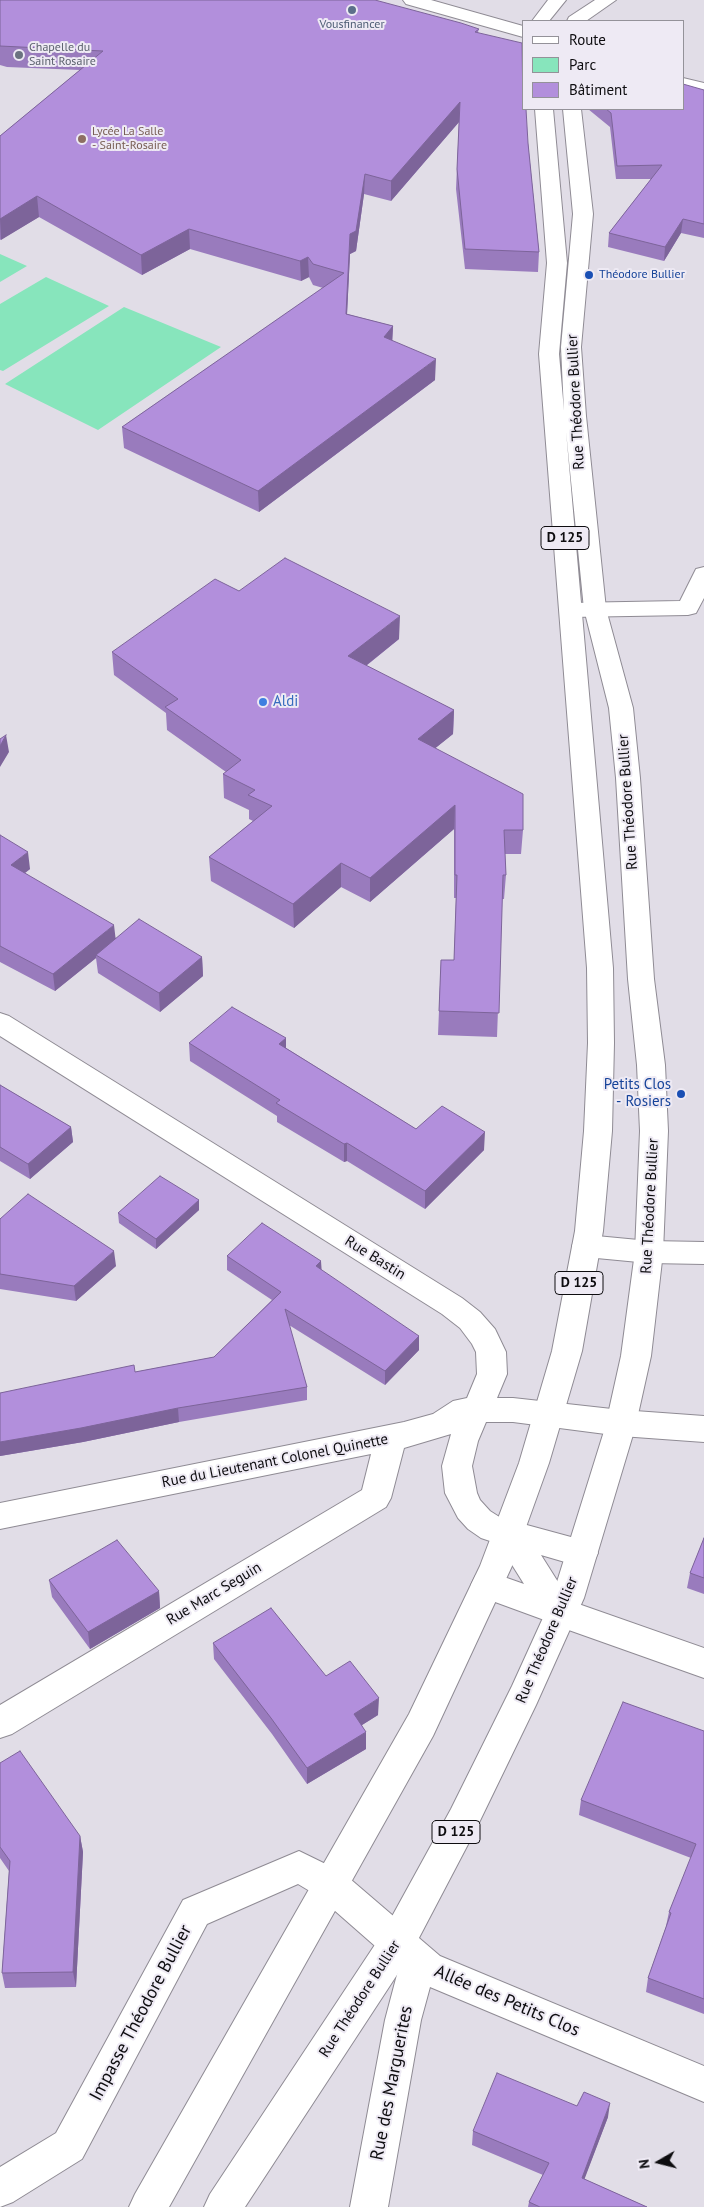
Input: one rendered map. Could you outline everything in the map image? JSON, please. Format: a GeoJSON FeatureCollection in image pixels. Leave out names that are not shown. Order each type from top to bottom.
{"type":"FeatureCollection","features":[{"type":"Feature","properties":{"kind":"main road"},"geometry":{"type":"LineString","coordinates":[[412,0],[522,32]]}},
{"type":"Feature","properties":{"kind":"main road"},"geometry":{"type":"LineString","coordinates":[[541,20],[557,0]]}},
{"type":"Feature","properties":{"kind":"main road"},"geometry":{"type":"LineString","coordinates":[[577,20],[607,0]]}},
{"type":"Feature","properties":{"kind":"main road"},"geometry":{"type":"LineString","coordinates":[[684,83],[704,89]]}},
{"type":"Feature","properties":{"kind":"main road","name":"Rue Théodore Bullier"},"geometry":{"type":"LineString","coordinates":[[148,2207],[421,1725],[487,1585],[534,1463],[566,1351],[586,1246],[598,1132],[601,1043],[600,968],[549,354],[556,292],[557,263],[544,110]]}},
{"type":"Feature","properties":{"kind":"main road","name":"Rue Théodore Bullier"},"geometry":{"type":"LineString","coordinates":[[223,2207],[408,1952],[463,1820],[524,1695],[568,1598],[598,1505],[636,1356],[649,1252],[654,1131],[651,1065],[641,979],[628,778],[618,694],[595,609],[575,416],[571,347],[583,214],[572,110]]}},
{"type":"Feature","properties":{"kind":"main road"},"geometry":{"type":"LineString","coordinates":[[571,610],[688,608],[704,574]]}},
{"type":"Feature","properties":{"kind":"main road","name":"Rue Bastin"},"geometry":{"type":"LineString","coordinates":[[0,1023],[452,1306],[470,1320],[484,1337],[490,1352],[492,1374],[463,1441],[456,1466],[461,1493],[469,1509],[479,1520],[492,1529],[582,1553]]}},
{"type":"Feature","properties":{"kind":"main road"},"geometry":{"type":"LineString","coordinates":[[586,1246],[649,1252],[704,1253]]}},
{"type":"Feature","properties":{"kind":"main road","name":"Rue du Lieutenant Colonel Quinette"},"geometry":{"type":"LineString","coordinates":[[0,1516],[392,1438],[442,1424],[464,1410],[478,1408],[514,1410],[620,1423],[704,1429]]}},
{"type":"Feature","properties":{"kind":"main road","name":"Rue Marc Seguin"},"geometry":{"type":"LineString","coordinates":[[0,1723],[375,1498],[392,1438]]}},
{"type":"Feature","properties":{"kind":"main road"},"geometry":{"type":"LineString","coordinates":[[508,1532],[560,1613]]}},
{"type":"Feature","properties":{"kind":"main road"},"geometry":{"type":"LineString","coordinates":[[487,1585],[560,1613],[704,1663]]}},
{"type":"Feature","properties":{"kind":"main road","name":"Impasse Théodore Bullier"},"geometry":{"type":"LineString","coordinates":[[0,2189],[69,2146],[195,1912],[299,1867],[330,1884]]}},
{"type":"Feature","properties":{"kind":"main road","name":"Allée des Petits Clos"},"geometry":{"type":"LineString","coordinates":[[330,1884],[428,1968],[704,2084]]}},
{"type":"Feature","properties":{"kind":"main road","name":"Rue des Marguerites"},"geometry":{"type":"LineString","coordinates":[[369,2207],[403,2020],[408,1952]]}},
{"type":"Feature","properties":{"kind":"green space"},"geometry":{"type":"Polygon","coordinates":[[[0,254],[27,266],[0,282],[0,254]]]}},
{"type":"Feature","properties":{"kind":"green space"},"geometry":{"type":"Polygon","coordinates":[[[46,277],[109,306],[3,371],[0,370],[0,304],[46,277]]]}},
{"type":"Feature","properties":{"kind":"green space"},"geometry":{"type":"Polygon","coordinates":[[[124,307],[221,347],[98,430],[5,384],[124,307]]]}},
{"type":"Feature","properties":{"kind":"building"},"geometry":{"type":"Polygon","coordinates":[[[0,0],[375,0],[479,29],[475,32],[522,43],[522,110],[526,110],[539,252],[465,249],[457,169],[460,102],[391,181],[365,174],[356,231],[350,234],[346,314],[393,326],[384,337],[436,359],[258,491],[122,427],[344,273],[313,264],[308,257],[300,261],[189,229],[141,255],[37,196],[0,219],[0,136],[103,51],[0,46],[0,0]]]}},
{"type":"Feature","properties":{"kind":"building"},"geometry":{"type":"Polygon","coordinates":[[[684,84],[704,90],[704,224],[683,219],[665,247],[609,233],[662,165],[617,166],[611,113],[607,110],[684,110],[684,84]]]}},
{"type":"Feature","properties":{"kind":"building"},"geometry":{"type":"Polygon","coordinates":[[[285,558],[400,616],[348,656],[454,710],[418,739],[523,794],[523,830],[504,830],[506,875],[503,875],[499,1013],[439,1011],[441,960],[454,960],[457,875],[455,875],[455,805],[370,878],[341,863],[293,904],[209,857],[272,806],[248,795],[255,790],[223,774],[241,760],[165,707],[178,699],[112,652],[215,579],[239,591],[285,558]]]}},
{"type":"Feature","properties":{"kind":"building"},"geometry":{"type":"Polygon","coordinates":[[[6,735],[0,746],[0,739],[6,735]]]}},
{"type":"Feature","properties":{"kind":"building"},"geometry":{"type":"Polygon","coordinates":[[[0,835],[28,852],[11,865],[114,925],[53,974],[0,946],[0,835]]]}},
{"type":"Feature","properties":{"kind":"building"},"geometry":{"type":"Polygon","coordinates":[[[139,919],[202,957],[159,993],[96,955],[139,919]]]}},
{"type":"Feature","properties":{"kind":"building"},"geometry":{"type":"Polygon","coordinates":[[[232,1007],[286,1038],[279,1044],[416,1129],[442,1106],[485,1132],[425,1191],[347,1143],[344,1144],[276,1103],[280,1100],[189,1043],[232,1007]]]}},
{"type":"Feature","properties":{"kind":"building"},"geometry":{"type":"Polygon","coordinates":[[[0,1085],[71,1127],[28,1164],[0,1147],[0,1085]]]}},
{"type":"Feature","properties":{"kind":"building"},"geometry":{"type":"Polygon","coordinates":[[[160,1176],[199,1200],[156,1239],[118,1213],[160,1176]]]}},
{"type":"Feature","properties":{"kind":"building"},"geometry":{"type":"Polygon","coordinates":[[[28,1194],[114,1251],[74,1286],[0,1274],[0,1219],[28,1194]]]}},
{"type":"Feature","properties":{"kind":"building"},"geometry":{"type":"Polygon","coordinates":[[[262,1223],[321,1261],[316,1266],[419,1336],[385,1371],[285,1309],[307,1387],[178,1408],[0,1442],[0,1393],[134,1365],[135,1372],[214,1357],[281,1292],[227,1256],[262,1223]]]}},
{"type":"Feature","properties":{"kind":"building"},"geometry":{"type":"Polygon","coordinates":[[[704,1538],[704,1578],[690,1573],[704,1538]]]}},
{"type":"Feature","properties":{"kind":"building"},"geometry":{"type":"Polygon","coordinates":[[[117,1540],[159,1591],[88,1632],[49,1580],[117,1540]]]}},
{"type":"Feature","properties":{"kind":"building"},"geometry":{"type":"Polygon","coordinates":[[[271,1608],[326,1676],[350,1661],[379,1698],[354,1714],[366,1732],[307,1768],[213,1643],[271,1608]]]}},
{"type":"Feature","properties":{"kind":"building"},"geometry":{"type":"Polygon","coordinates":[[[623,1702],[704,1731],[704,1999],[648,1978],[671,1913],[669,1912],[696,1844],[581,1800],[623,1702]]]}},
{"type":"Feature","properties":{"kind":"building"},"geometry":{"type":"Polygon","coordinates":[[[20,1751],[80,1836],[73,1972],[2,1973],[10,1861],[0,1847],[0,1763],[20,1751]]]}},
{"type":"Feature","properties":{"kind":"building"},"geometry":{"type":"Polygon","coordinates":[[[497,2073],[577,2106],[584,2092],[610,2103],[582,2178],[647,2207],[540,2207],[529,2202],[549,2163],[473,2131],[497,2073]]]}},
{"type":"Feature","properties":{"kind":"place","name":"Vousfinancer"},"geometry":{"type":"Point","coordinates":[352,10]}},
{"type":"Feature","properties":{"kind":"place","name":"Chapelle du Saint Rosaire"},"geometry":{"type":"Point","coordinates":[19,55]}},
{"type":"Feature","properties":{"kind":"place","name":"Lycée La Salle - Saint-Rosaire"},"geometry":{"type":"Point","coordinates":[82,139]}},
{"type":"Feature","properties":{"kind":"place","name":"Théodore Bullier"},"geometry":{"type":"Point","coordinates":[589,275]}},
{"type":"Feature","properties":{"kind":"place","name":"Aldi"},"geometry":{"type":"Point","coordinates":[263,702]}},
{"type":"Feature","properties":{"kind":"place","name":"Petits Clos - Rosiers"},"geometry":{"type":"Point","coordinates":[681,1094]}}]}
